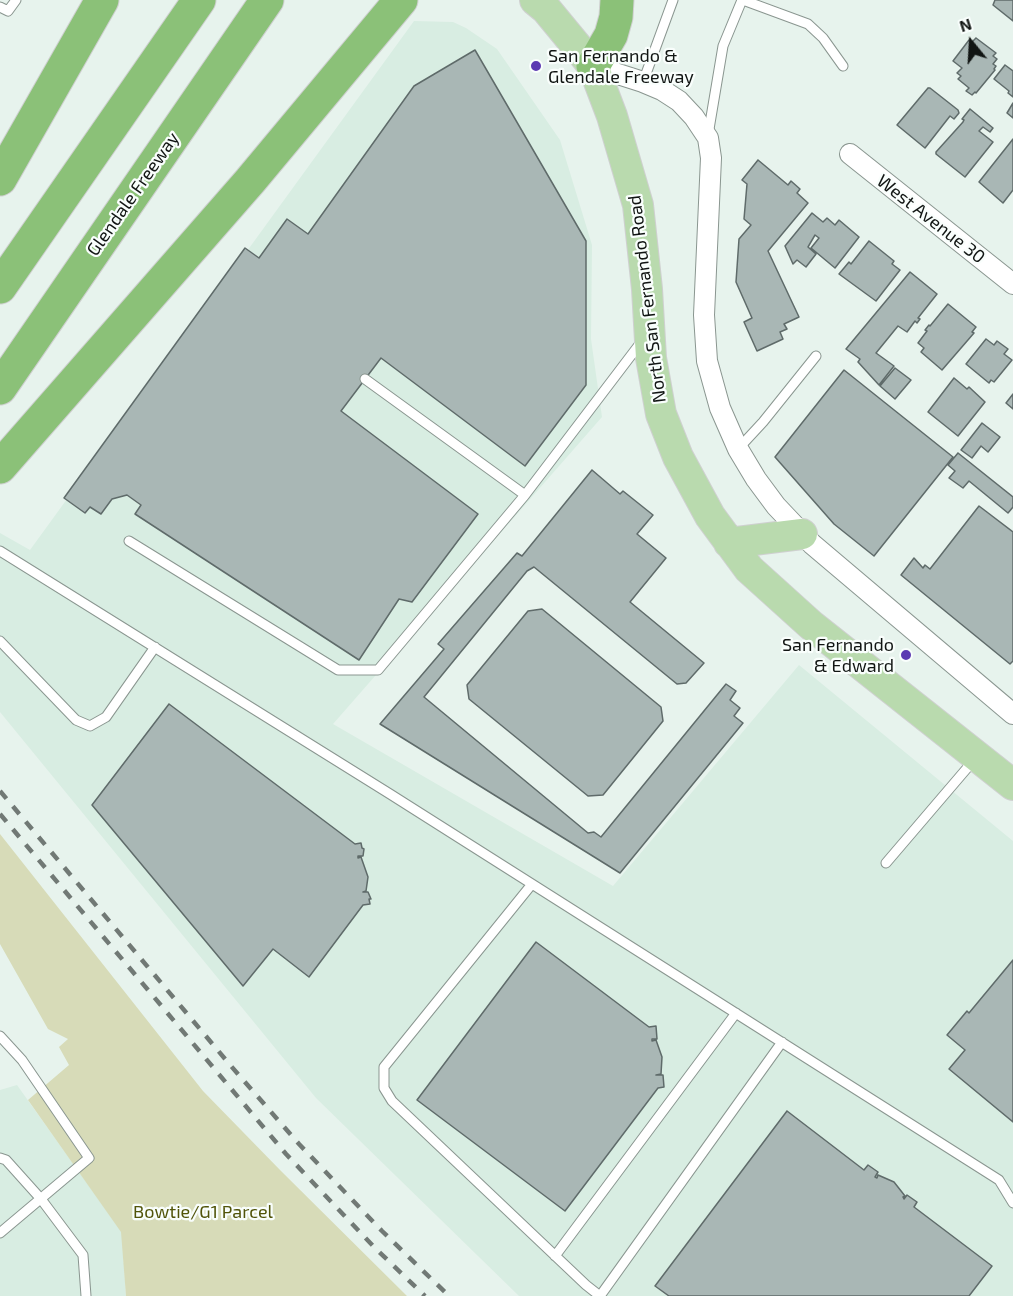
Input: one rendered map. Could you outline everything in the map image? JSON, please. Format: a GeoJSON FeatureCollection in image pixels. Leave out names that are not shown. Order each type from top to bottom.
{"type":"FeatureCollection","features":[{"type":"Feature","properties":{"kind":"highway"},"geometry":{"type":"LineString","coordinates":[[0,179],[102,0]]}},
{"type":"Feature","properties":{"kind":"highway","name":"Glendale Freeway"},"geometry":{"type":"LineString","coordinates":[[0,388],[267,0]]}},
{"type":"Feature","properties":{"kind":"highway"},"geometry":{"type":"LineString","coordinates":[[0,467],[250,181],[400,0]]}},
{"type":"Feature","properties":{"kind":"highway"},"geometry":{"type":"LineString","coordinates":[[593,66],[611,35],[616,17],[617,0]]}},
{"type":"Feature","properties":{"kind":"highway"},"geometry":{"type":"LineString","coordinates":[[0,287],[196,4]]}},
{"type":"Feature","properties":{"kind":"main road","name":"North San Fernando Road"},"geometry":{"type":"LineString","coordinates":[[536,0],[593,66],[625,156],[638,205],[647,289],[651,358],[661,414],[678,457],[710,516],[749,569],[811,625],[1013,785]]}},
{"type":"Feature","properties":{"kind":"main road"},"geometry":{"type":"LineString","coordinates":[[729,543],[802,534]]}},
{"type":"Feature","properties":{"kind":"street"},"geometry":{"type":"LineString","coordinates":[[593,66],[662,90],[679,101],[694,117],[708,138],[711,158],[704,339],[712,386],[738,449],[776,506],[802,534],[1012,710]]}},
{"type":"Feature","properties":{"kind":"street","name":"West Avenue 30"},"geometry":{"type":"LineString","coordinates":[[850,154],[1013,284]]}},
{"type":"Feature","properties":{"kind":"lane"},"geometry":{"type":"LineString","coordinates":[[0,7],[8,11],[16,0]]}},
{"type":"Feature","properties":{"kind":"lane"},"geometry":{"type":"LineString","coordinates":[[644,82],[673,0]]}},
{"type":"Feature","properties":{"kind":"lane"},"geometry":{"type":"LineString","coordinates":[[708,138],[723,45],[742,0],[808,24],[823,38],[843,66]]}},
{"type":"Feature","properties":{"kind":"lane"},"geometry":{"type":"LineString","coordinates":[[129,541],[338,670],[378,670],[525,495],[649,332]]}},
{"type":"Feature","properties":{"kind":"lane"},"geometry":{"type":"LineString","coordinates":[[738,449],[763,422],[816,356]]}},
{"type":"Feature","properties":{"kind":"lane"},"geometry":{"type":"LineString","coordinates":[[365,379],[525,495]]}},
{"type":"Feature","properties":{"kind":"lane"},"geometry":{"type":"LineString","coordinates":[[0,551],[999,1179],[1013,1203]]}},
{"type":"Feature","properties":{"kind":"lane"},"geometry":{"type":"LineString","coordinates":[[0,640],[76,720],[90,726],[106,717],[155,647]]}},
{"type":"Feature","properties":{"kind":"lane"},"geometry":{"type":"LineString","coordinates":[[886,864],[977,756]]}},
{"type":"Feature","properties":{"kind":"lane"},"geometry":{"type":"LineString","coordinates":[[531,884],[384,1067],[384,1088],[392,1101],[600,1296],[782,1042]]}},
{"type":"Feature","properties":{"kind":"lane"},"geometry":{"type":"LineString","coordinates":[[555,1256],[736,1013]]}},
{"type":"Feature","properties":{"kind":"lane"},"geometry":{"type":"LineString","coordinates":[[0,1036],[22,1060],[89,1158],[0,1233]]}},
{"type":"Feature","properties":{"kind":"lane"},"geometry":{"type":"LineString","coordinates":[[0,1158],[6,1160],[41,1199],[83,1256],[86,1296]]}},
{"type":"Feature","properties":{"kind":"shaded area"},"geometry":{"type":"Polygon","coordinates":[[[414,21],[453,22],[497,49],[560,140],[592,245],[591,339],[602,417],[333,724],[613,886],[799,665],[1013,841],[1013,1296],[519,1296],[316,1098],[0,712],[0,533],[30,550],[414,21]]]}},
{"type":"Feature","properties":{"kind":"shaded area"},"geometry":{"type":"Polygon","coordinates":[[[17,1085],[122,1232],[126,1296],[0,1296],[0,1090],[17,1085]]]}},
{"type":"Feature","properties":{"kind":"green space","name":"Bowtie/G1 Parcel"},"geometry":{"type":"Polygon","coordinates":[[[0,834],[203,1091],[407,1296],[126,1296],[121,1232],[28,1100],[69,1065],[59,1047],[68,1039],[48,1029],[0,944],[0,834]]]}},
{"type":"Feature","properties":{"kind":"building"},"geometry":{"type":"Polygon","coordinates":[[[995,0],[1013,0],[1013,21],[993,5],[995,0]]]}},
{"type":"Feature","properties":{"kind":"building"},"geometry":{"type":"Polygon","coordinates":[[[976,38],[996,53],[993,56],[997,59],[993,64],[996,66],[995,70],[972,95],[966,91],[969,88],[958,79],[961,76],[957,73],[962,68],[953,61],[969,40],[972,42],[976,38]]]}},
{"type":"Feature","properties":{"kind":"building"},"geometry":{"type":"Polygon","coordinates":[[[475,50],[586,241],[586,385],[525,466],[381,358],[341,411],[478,514],[412,602],[399,599],[359,660],[135,514],[141,505],[127,495],[112,499],[101,514],[90,507],[85,513],[64,498],[245,248],[259,258],[287,219],[308,234],[414,86],[475,50]]]}},
{"type":"Feature","properties":{"kind":"building"},"geometry":{"type":"Polygon","coordinates":[[[1005,65],[1013,71],[1013,97],[994,79],[1005,65]]]}},
{"type":"Feature","properties":{"kind":"building"},"geometry":{"type":"Polygon","coordinates":[[[928,88],[959,113],[954,119],[950,116],[925,148],[897,125],[928,88]]]}},
{"type":"Feature","properties":{"kind":"building"},"geometry":{"type":"Polygon","coordinates":[[[1013,103],[1013,118],[1007,113],[1013,103]]]}},
{"type":"Feature","properties":{"kind":"building"},"geometry":{"type":"Polygon","coordinates":[[[970,109],[993,128],[990,132],[983,127],[979,131],[993,142],[965,177],[936,152],[963,122],[962,119],[970,109]]]}},
{"type":"Feature","properties":{"kind":"building"},"geometry":{"type":"Polygon","coordinates":[[[1013,139],[1013,190],[1003,203],[979,182],[1013,139]]]}},
{"type":"Feature","properties":{"kind":"building"},"geometry":{"type":"Polygon","coordinates":[[[758,160],[788,185],[791,181],[800,189],[797,193],[808,203],[768,251],[799,317],[784,324],[787,329],[780,332],[783,339],[757,351],[744,322],[752,318],[736,282],[739,239],[751,225],[744,219],[747,184],[742,180],[758,160]]]}},
{"type":"Feature","properties":{"kind":"building"},"geometry":{"type":"Polygon","coordinates":[[[812,213],[823,222],[827,218],[835,225],[839,220],[859,237],[835,268],[811,248],[819,238],[815,235],[808,247],[816,254],[806,267],[797,260],[793,264],[785,246],[812,213]]]}},
{"type":"Feature","properties":{"kind":"building"},"geometry":{"type":"Polygon","coordinates":[[[869,241],[894,261],[892,264],[900,270],[876,301],[839,274],[849,262],[851,264],[869,241]]]}},
{"type":"Feature","properties":{"kind":"building"},"geometry":{"type":"Polygon","coordinates":[[[910,272],[937,294],[918,318],[920,319],[917,323],[915,321],[907,332],[898,326],[876,353],[894,366],[879,385],[858,362],[860,359],[846,349],[910,272]]]}},
{"type":"Feature","properties":{"kind":"building"},"geometry":{"type":"Polygon","coordinates":[[[948,304],[976,327],[972,332],[974,333],[942,370],[921,352],[924,348],[918,343],[927,331],[925,330],[948,304]]]}},
{"type":"Feature","properties":{"kind":"building"},"geometry":{"type":"Polygon","coordinates":[[[986,339],[994,345],[997,341],[1008,349],[1004,354],[1012,360],[994,382],[991,380],[989,383],[966,364],[986,339]]]}},
{"type":"Feature","properties":{"kind":"building"},"geometry":{"type":"Polygon","coordinates":[[[895,368],[911,380],[895,399],[880,386],[895,368]]]}},
{"type":"Feature","properties":{"kind":"building"},"geometry":{"type":"Polygon","coordinates":[[[844,370],[953,457],[874,556],[834,524],[775,457],[844,370]]]}},
{"type":"Feature","properties":{"kind":"building"},"geometry":{"type":"Polygon","coordinates":[[[954,378],[967,389],[969,387],[985,402],[958,436],[928,412],[954,378]]]}},
{"type":"Feature","properties":{"kind":"building"},"geometry":{"type":"Polygon","coordinates":[[[1013,394],[1013,409],[1006,403],[1013,394]]]}},
{"type":"Feature","properties":{"kind":"building"},"geometry":{"type":"Polygon","coordinates":[[[982,423],[1000,437],[988,452],[981,446],[972,458],[961,450],[982,423]]]}},
{"type":"Feature","properties":{"kind":"building"},"geometry":{"type":"Polygon","coordinates":[[[958,453],[1013,497],[1013,507],[1008,513],[969,481],[963,488],[949,478],[955,471],[948,465],[958,453]]]}},
{"type":"Feature","properties":{"kind":"building"},"geometry":{"type":"Polygon","coordinates":[[[592,470],[620,494],[623,491],[653,515],[637,534],[666,558],[630,602],[704,663],[686,683],[677,684],[534,567],[527,571],[424,697],[588,833],[594,832],[601,837],[726,684],[736,691],[730,700],[740,708],[734,716],[743,723],[620,873],[380,724],[444,649],[438,644],[517,553],[522,556],[592,470]]]}},
{"type":"Feature","properties":{"kind":"building"},"geometry":{"type":"Polygon","coordinates":[[[979,506],[1013,532],[1013,661],[1010,664],[901,575],[914,558],[923,568],[925,565],[930,569],[979,506]]]}},
{"type":"Feature","properties":{"kind":"building"},"geometry":{"type":"Polygon","coordinates":[[[542,609],[661,707],[663,721],[603,795],[588,796],[469,699],[467,685],[528,611],[542,609]]]}},
{"type":"Feature","properties":{"kind":"building"},"geometry":{"type":"Polygon","coordinates":[[[169,704],[355,844],[361,843],[364,849],[363,856],[358,856],[358,858],[361,857],[368,877],[366,891],[363,892],[368,892],[371,899],[369,899],[370,904],[363,905],[309,977],[273,949],[243,986],[92,805],[169,704]]]}},
{"type":"Feature","properties":{"kind":"building"},"geometry":{"type":"Polygon","coordinates":[[[536,942],[649,1027],[656,1026],[657,1039],[652,1039],[652,1041],[656,1040],[662,1057],[661,1074],[656,1075],[663,1075],[664,1087],[658,1088],[565,1211],[417,1100],[536,942]]]}},
{"type":"Feature","properties":{"kind":"building"},"geometry":{"type":"Polygon","coordinates":[[[1013,960],[1013,1122],[949,1069],[965,1050],[947,1035],[967,1011],[969,1013],[1013,960]]]}},
{"type":"Feature","properties":{"kind":"building"},"geometry":{"type":"Polygon","coordinates":[[[787,1111],[864,1170],[868,1165],[878,1172],[875,1177],[877,1178],[878,1175],[894,1182],[905,1196],[904,1199],[907,1195],[917,1202],[914,1207],[992,1266],[969,1296],[669,1296],[655,1286],[787,1111]]]}},
{"type":"Feature","properties":{"kind":"railway"},"geometry":{"type":"LineString","coordinates":[[0,791],[299,1144],[382,1231],[449,1296]]}},
{"type":"Feature","properties":{"kind":"railway"},"geometry":{"type":"LineString","coordinates":[[0,814],[286,1154],[374,1247],[425,1296]]}},
{"type":"Feature","properties":{"kind":"place","name":"San Fernando & Glendale Freeway"},"geometry":{"type":"Point","coordinates":[536,66]}},
{"type":"Feature","properties":{"kind":"place","name":"San Fernando & Edward"},"geometry":{"type":"Point","coordinates":[906,655]}}]}
